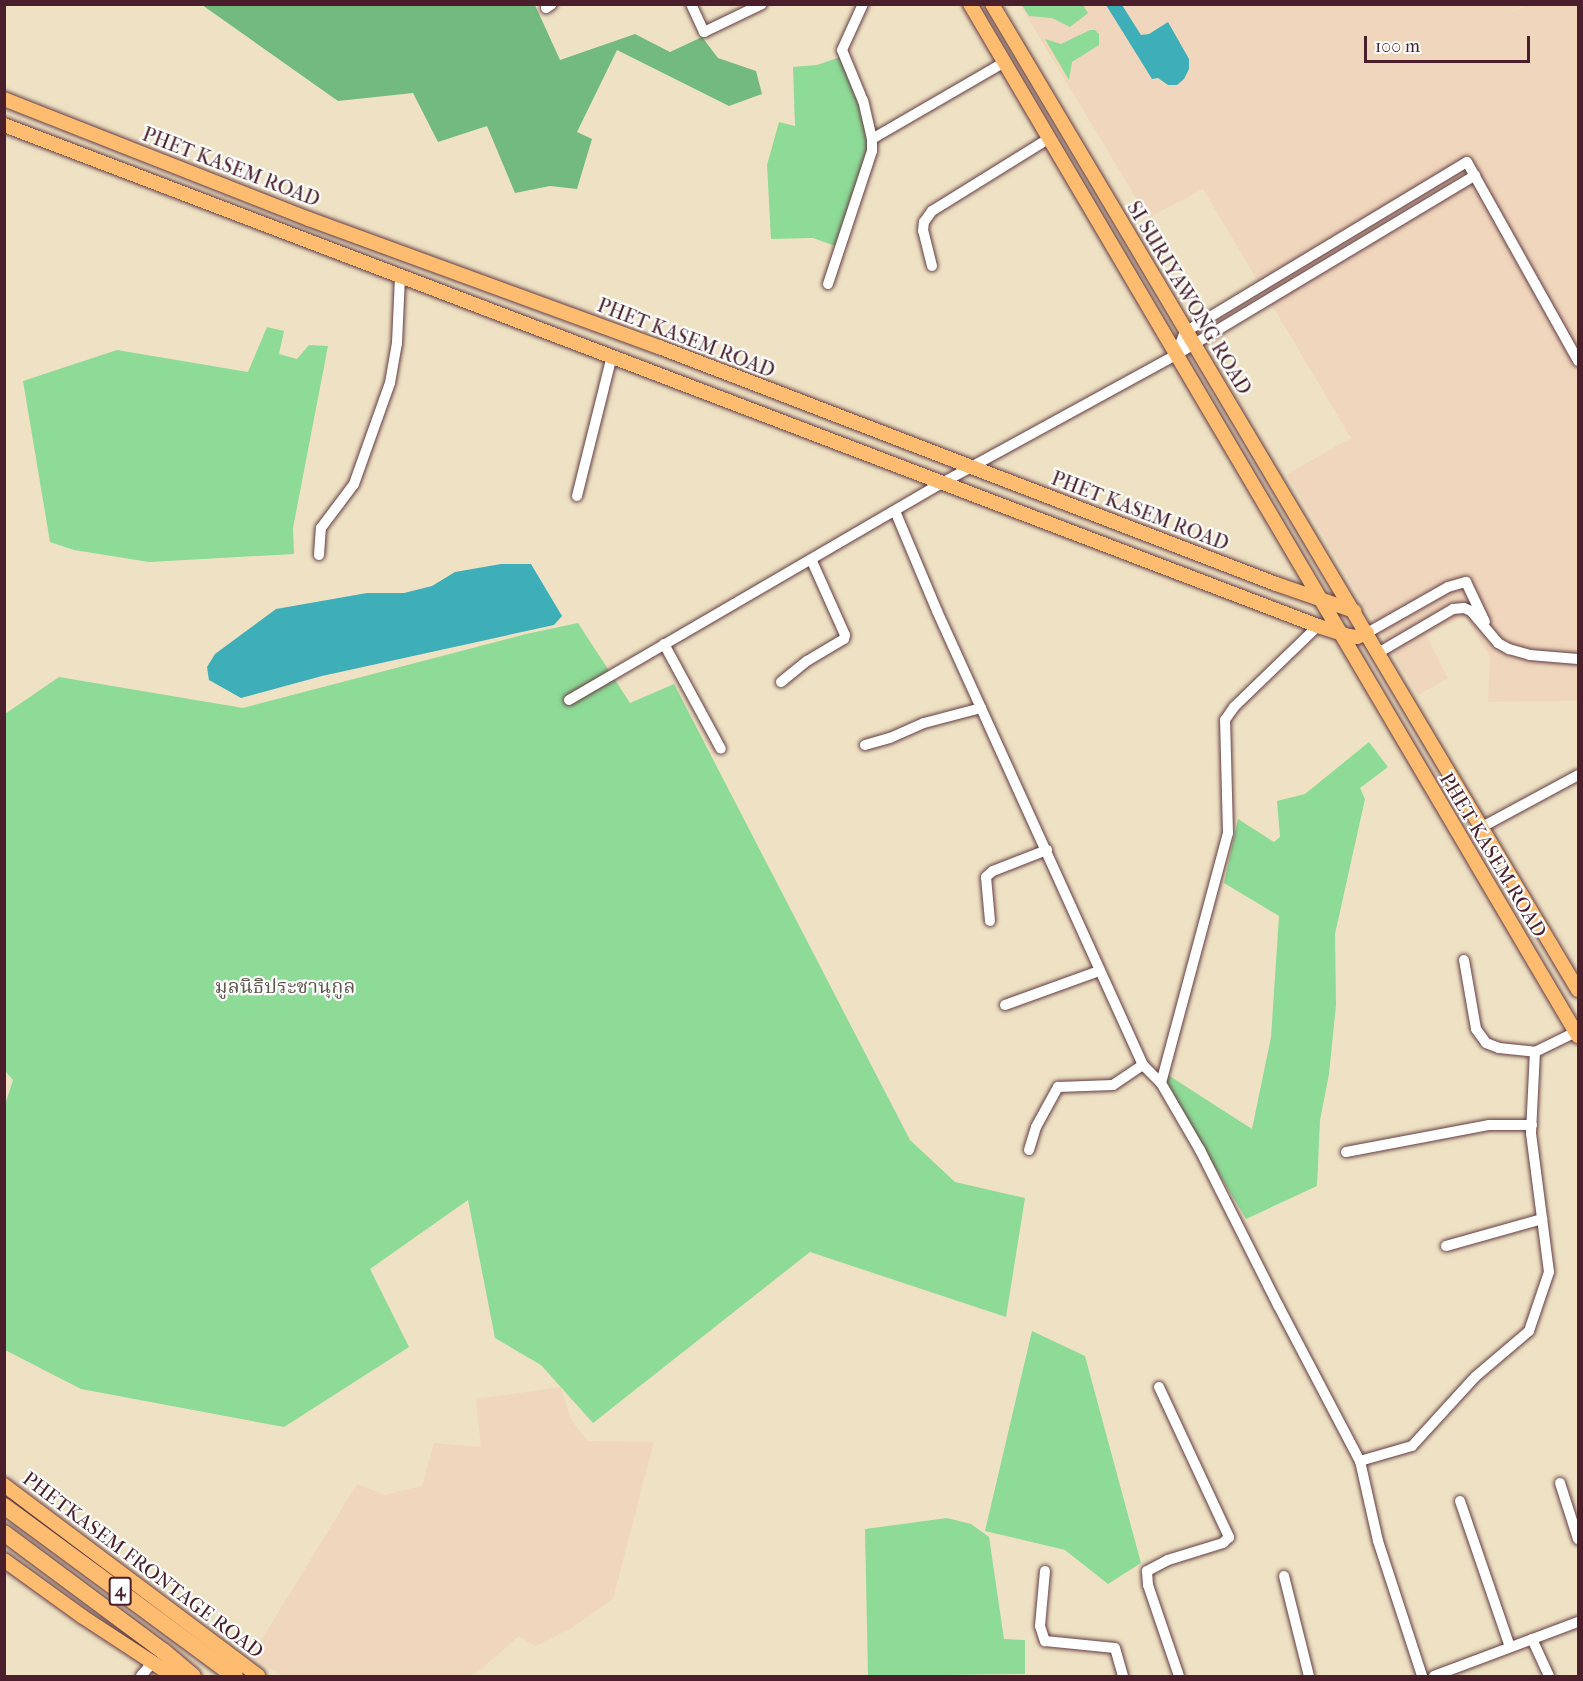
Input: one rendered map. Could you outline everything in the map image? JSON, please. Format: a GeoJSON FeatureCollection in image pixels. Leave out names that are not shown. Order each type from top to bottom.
{"type":"FeatureCollection","features":[{"type":"Feature","properties":{"kind":"highway","name":"4"},"geometry":{"type":"LineString","coordinates":[[4,1506],[235,1677]]}},
{"type":"Feature","properties":{"kind":"highway","name":"4"},"geometry":{"type":"LineString","coordinates":[[4,1533],[163,1651],[192,1677]]}},
{"type":"Feature","properties":{"kind":"main road","name":"SI SURIYAWONG ROAD"},"geometry":{"type":"LineString","coordinates":[[970,4],[1338,632]]}},
{"type":"Feature","properties":{"kind":"main road","name":"SI SURIYAWONG ROAD"},"geometry":{"type":"LineString","coordinates":[[992,4],[1185,332],[1367,633]]}},
{"type":"Feature","properties":{"kind":"main road","name":"PHET KASEM ROAD"},"geometry":{"type":"LineString","coordinates":[[4,99],[326,225],[658,347],[972,469],[1354,610]]}},
{"type":"Feature","properties":{"kind":"main road"},"geometry":{"type":"LineString","coordinates":[[4,125],[400,278],[612,356],[1318,626],[1357,637],[1367,633]]}},
{"type":"Feature","properties":{"kind":"main road"},"geometry":{"type":"LineString","coordinates":[[318,245],[326,225]]}},
{"type":"Feature","properties":{"kind":"main road","name":"PHET KASEM ROAD"},"geometry":{"type":"LineString","coordinates":[[1338,632],[1577,1034]]}},
{"type":"Feature","properties":{"kind":"main road","name":"PHET KASEM ROAD"},"geometry":{"type":"LineString","coordinates":[[1367,633],[1578,990]]}},
{"type":"Feature","properties":{"kind":"main road","name":"PHETKASEM FRONTAGE ROAD"},"geometry":{"type":"LineString","coordinates":[[4,1485],[258,1677]]}},
{"type":"Feature","properties":{"kind":"main road","name":"4"},"geometry":{"type":"LineString","coordinates":[[4,1560],[173,1677]]}},
{"type":"Feature","properties":{"kind":"street"},"geometry":{"type":"LineString","coordinates":[[691,4],[704,32],[762,4]]}},
{"type":"Feature","properties":{"kind":"street"},"geometry":{"type":"LineString","coordinates":[[828,284],[872,151],[872,139],[863,101],[842,50],[863,4]]}},
{"type":"Feature","properties":{"kind":"street"},"geometry":{"type":"LineString","coordinates":[[872,139],[1003,63]]}},
{"type":"Feature","properties":{"kind":"street"},"geometry":{"type":"LineString","coordinates":[[932,266],[923,231],[924,222],[932,211],[1048,140]]}},
{"type":"Feature","properties":{"kind":"street"},"geometry":{"type":"LineString","coordinates":[[1176,355],[1185,332],[1467,162],[1578,361]]}},
{"type":"Feature","properties":{"kind":"street"},"geometry":{"type":"LineString","coordinates":[[569,699],[942,483],[972,469],[1176,355],[1475,175]]}},
{"type":"Feature","properties":{"kind":"street"},"geometry":{"type":"LineString","coordinates":[[1363,225],[1370,238]]}},
{"type":"Feature","properties":{"kind":"street"},"geometry":{"type":"LineString","coordinates":[[320,555],[321,528],[354,484],[390,383],[397,343],[400,278]]}},
{"type":"Feature","properties":{"kind":"street"},"geometry":{"type":"LineString","coordinates":[[576,496],[612,356]]}},
{"type":"Feature","properties":{"kind":"street"},"geometry":{"type":"LineString","coordinates":[[895,511],[981,708],[1143,1065],[1161,1083],[1200,1150],[1360,1461],[1378,1541],[1422,1677]]}},
{"type":"Feature","properties":{"kind":"street"},"geometry":{"type":"LineString","coordinates":[[781,682],[807,661],[844,639],[845,635],[811,559]]}},
{"type":"Feature","properties":{"kind":"street"},"geometry":{"type":"LineString","coordinates":[[1367,633],[1448,587],[1466,582],[1485,621],[1486,628]]}},
{"type":"Feature","properties":{"kind":"street"},"geometry":{"type":"LineString","coordinates":[[1378,653],[1453,609],[1464,608],[1471,611],[1498,643],[1509,649],[1530,655],[1578,660]]}},
{"type":"Feature","properties":{"kind":"street"},"geometry":{"type":"LineString","coordinates":[[1161,1083],[1228,833],[1225,720],[1234,706],[1318,626]]}},
{"type":"Feature","properties":{"kind":"street"},"geometry":{"type":"LineString","coordinates":[[664,644],[721,749]]}},
{"type":"Feature","properties":{"kind":"street"},"geometry":{"type":"LineString","coordinates":[[865,745],[890,738],[924,723],[981,708]]}},
{"type":"Feature","properties":{"kind":"street"},"geometry":{"type":"LineString","coordinates":[[1482,827],[1578,775]]}},
{"type":"Feature","properties":{"kind":"street"},"geometry":{"type":"LineString","coordinates":[[990,921],[986,877],[993,871],[1047,850]]}},
{"type":"Feature","properties":{"kind":"street"},"geometry":{"type":"LineString","coordinates":[[1464,960],[1476,1029],[1486,1043],[1499,1048],[1535,1052],[1577,1034]]}},
{"type":"Feature","properties":{"kind":"street"},"geometry":{"type":"LineString","coordinates":[[1005,1005],[1099,971]]}},
{"type":"Feature","properties":{"kind":"street"},"geometry":{"type":"LineString","coordinates":[[1360,1461],[1412,1446],[1475,1377],[1529,1331],[1549,1272],[1532,1125],[1535,1052]]}},
{"type":"Feature","properties":{"kind":"street"},"geometry":{"type":"LineString","coordinates":[[1029,1150],[1036,1127],[1058,1087],[1113,1085],[1143,1065]]}},
{"type":"Feature","properties":{"kind":"street"},"geometry":{"type":"LineString","coordinates":[[1346,1152],[1490,1125],[1532,1125]]}},
{"type":"Feature","properties":{"kind":"street"},"geometry":{"type":"LineString","coordinates":[[1446,1246],[1542,1219]]}},
{"type":"Feature","properties":{"kind":"street"},"geometry":{"type":"LineString","coordinates":[[1159,1387],[1229,1537],[1223,1543],[1168,1560],[1147,1571],[1148,1585],[1179,1677]]}},
{"type":"Feature","properties":{"kind":"street"},"geometry":{"type":"LineString","coordinates":[[1560,1484],[1578,1539]]}},
{"type":"Feature","properties":{"kind":"street"},"geometry":{"type":"LineString","coordinates":[[1460,1501],[1510,1647]]}},
{"type":"Feature","properties":{"kind":"street"},"geometry":{"type":"LineString","coordinates":[[1045,1572],[1040,1626],[1045,1641],[1115,1648],[1123,1677]]}},
{"type":"Feature","properties":{"kind":"street"},"geometry":{"type":"LineString","coordinates":[[1284,1576],[1309,1677]]}},
{"type":"Feature","properties":{"kind":"street"},"geometry":{"type":"LineString","coordinates":[[1434,1677],[1578,1622]]}},
{"type":"Feature","properties":{"kind":"street"},"geometry":{"type":"LineString","coordinates":[[1532,1639],[1549,1677]]}},
{"type":"Feature","properties":{"kind":"street"},"geometry":{"type":"LineString","coordinates":[[141,1677],[152,1663]]}},
{"type":"Feature","properties":{"kind":"shaded area"},"geometry":{"type":"Polygon","coordinates":[[[1020,5],[1524,5],[1501,18],[1526,5],[1578,5],[1578,701],[1488,702],[1490,657],[1465,616],[1426,634],[1448,678],[1418,695],[1287,474],[1351,438],[1203,189],[1148,218],[1020,5]]]}},
{"type":"Feature","properties":{"kind":"shaded area"},"geometry":{"type":"Polygon","coordinates":[[[561,1387],[571,1419],[587,1441],[654,1442],[613,1599],[570,1629],[535,1646],[519,1636],[473,1676],[281,1676],[252,1655],[357,1484],[385,1495],[422,1486],[434,1443],[481,1447],[476,1399],[561,1387]]]}},
{"type":"Feature","properties":{"kind":"green space"},"geometry":{"type":"Polygon","coordinates":[[[202,5],[535,5],[560,60],[635,34],[670,52],[702,37],[718,58],[756,71],[762,94],[729,106],[617,50],[577,132],[592,139],[577,189],[550,186],[515,193],[487,126],[438,142],[413,93],[338,101],[202,5]]]}},
{"type":"Feature","properties":{"kind":"green space"},"geometry":{"type":"Polygon","coordinates":[[[1022,5],[1083,5],[1088,13],[1070,27],[1052,18],[1029,16],[1022,5]]]}},
{"type":"Feature","properties":{"kind":"green space"},"geometry":{"type":"Polygon","coordinates":[[[1090,30],[1095,30],[1099,34],[1099,45],[1072,62],[1069,80],[1045,39],[1061,44],[1090,30]]]}},
{"type":"Feature","properties":{"kind":"green space"},"geometry":{"type":"Polygon","coordinates":[[[843,56],[872,139],[838,247],[813,238],[771,239],[767,165],[779,122],[795,126],[793,67],[817,65],[843,56]]]}},
{"type":"Feature","properties":{"kind":"green space"},"geometry":{"type":"Polygon","coordinates":[[[267,327],[284,331],[279,354],[297,359],[309,345],[328,346],[293,528],[294,554],[149,562],[74,550],[50,542],[23,381],[117,350],[248,372],[267,327]]]}},
{"type":"Feature","properties":{"kind":"green space","name":"มูลนิธิประชานุกูล"},"geometry":{"type":"Polygon","coordinates":[[[578,623],[630,703],[674,684],[910,1140],[955,1182],[1025,1198],[1006,1317],[810,1252],[593,1423],[541,1365],[495,1338],[468,1200],[370,1269],[409,1347],[284,1427],[81,1389],[5,1350],[4,1108],[13,1080],[4,1070],[5,714],[59,677],[243,708],[526,634],[578,623]]]}},
{"type":"Feature","properties":{"kind":"green space"},"geometry":{"type":"Polygon","coordinates":[[[1369,742],[1388,767],[1360,788],[1365,799],[1335,934],[1336,1005],[1329,1074],[1320,1120],[1317,1186],[1246,1219],[1166,1085],[1168,1075],[1252,1129],[1271,1037],[1279,916],[1224,883],[1238,819],[1274,842],[1280,837],[1277,801],[1305,794],[1369,742]]]}},
{"type":"Feature","properties":{"kind":"green space"},"geometry":{"type":"Polygon","coordinates":[[[1032,1331],[1085,1356],[1141,1563],[1108,1584],[1065,1550],[985,1531],[1032,1331]]]}},
{"type":"Feature","properties":{"kind":"green space"},"geometry":{"type":"Polygon","coordinates":[[[947,1518],[971,1524],[989,1537],[1004,1639],[1025,1640],[1025,1674],[868,1676],[865,1529],[947,1518]]]}},
{"type":"Feature","properties":{"kind":"water"},"geometry":{"type":"Polygon","coordinates":[[[1106,5],[1122,5],[1141,35],[1149,34],[1168,22],[1189,59],[1189,69],[1184,79],[1177,85],[1168,85],[1158,78],[1152,79],[1106,5]]]}},
{"type":"Feature","properties":{"kind":"water"},"geometry":{"type":"Polygon","coordinates":[[[501,564],[531,564],[562,616],[554,625],[322,676],[241,698],[209,680],[207,667],[215,654],[276,609],[367,593],[404,593],[432,586],[455,572],[501,564]]]}}]}
